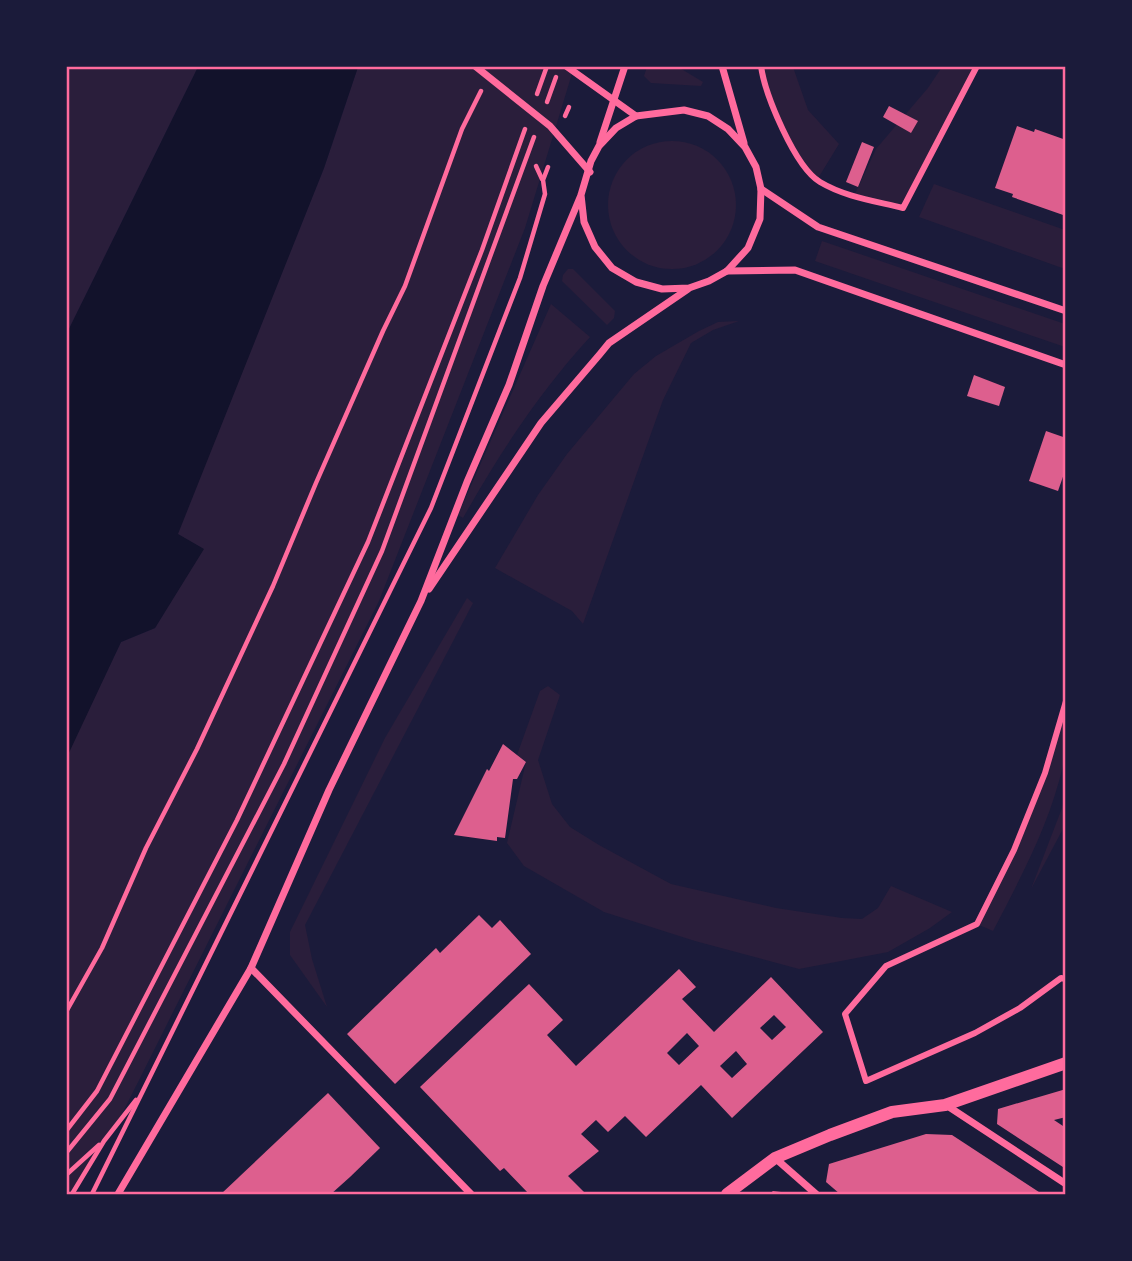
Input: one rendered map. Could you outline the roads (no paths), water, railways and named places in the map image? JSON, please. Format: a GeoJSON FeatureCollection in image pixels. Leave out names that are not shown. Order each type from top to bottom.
{"type":"FeatureCollection","features":[{"type":"Feature","properties":{"kind":"street"},"geometry":{"type":"LineString","coordinates":[[475,66],[550,127],[590,172]]}},
{"type":"Feature","properties":{"kind":"street"},"geometry":{"type":"LineString","coordinates":[[118,1195],[251,968],[329,790],[421,601],[467,482],[509,385],[543,286],[590,172],[625,66]]}},
{"type":"Feature","properties":{"kind":"street"},"geometry":{"type":"LineString","coordinates":[[421,601],[541,424],[610,343],[689,288],[727,271],[748,247],[760,219],[761,189],[756,167],[745,147],[722,66]]}},
{"type":"Feature","properties":{"kind":"street"},"geometry":{"type":"LineString","coordinates":[[761,66],[779,127],[817,180],[842,194],[904,208],[977,66]]}},
{"type":"Feature","properties":{"kind":"street"},"geometry":{"type":"LineString","coordinates":[[569,69],[636,116]]}},
{"type":"Feature","properties":{"kind":"street"},"geometry":{"type":"LineString","coordinates":[[599,146],[615,128],[636,116],[684,110],[708,116],[728,129],[745,147]]}},
{"type":"Feature","properties":{"kind":"street"},"geometry":{"type":"LineString","coordinates":[[761,189],[818,227],[1066,311]]}},
{"type":"Feature","properties":{"kind":"street"},"geometry":{"type":"LineString","coordinates":[[581,195],[584,222],[595,247],[612,268],[636,282],[662,289],[689,288]]}},
{"type":"Feature","properties":{"kind":"street"},"geometry":{"type":"LineString","coordinates":[[727,271],[794,270],[1066,365]]}},
{"type":"Feature","properties":{"kind":"street"},"geometry":{"type":"LineString","coordinates":[[1066,702],[1045,773],[1014,850],[977,924],[886,966],[845,1014],[866,1081],[975,1033],[1020,1008],[1061,978],[1066,979]]}},
{"type":"Feature","properties":{"kind":"street"},"geometry":{"type":"LineString","coordinates":[[251,968],[471,1195]]}},
{"type":"Feature","properties":{"kind":"street"},"geometry":{"type":"LineString","coordinates":[[727,1195],[775,1158],[892,1112],[945,1105],[1066,1063]]}},
{"type":"Feature","properties":{"kind":"street"},"geometry":{"type":"LineString","coordinates":[[945,1105],[1066,1184]]}},
{"type":"Feature","properties":{"kind":"street"},"geometry":{"type":"LineString","coordinates":[[775,1158],[816,1195]]}}]}
